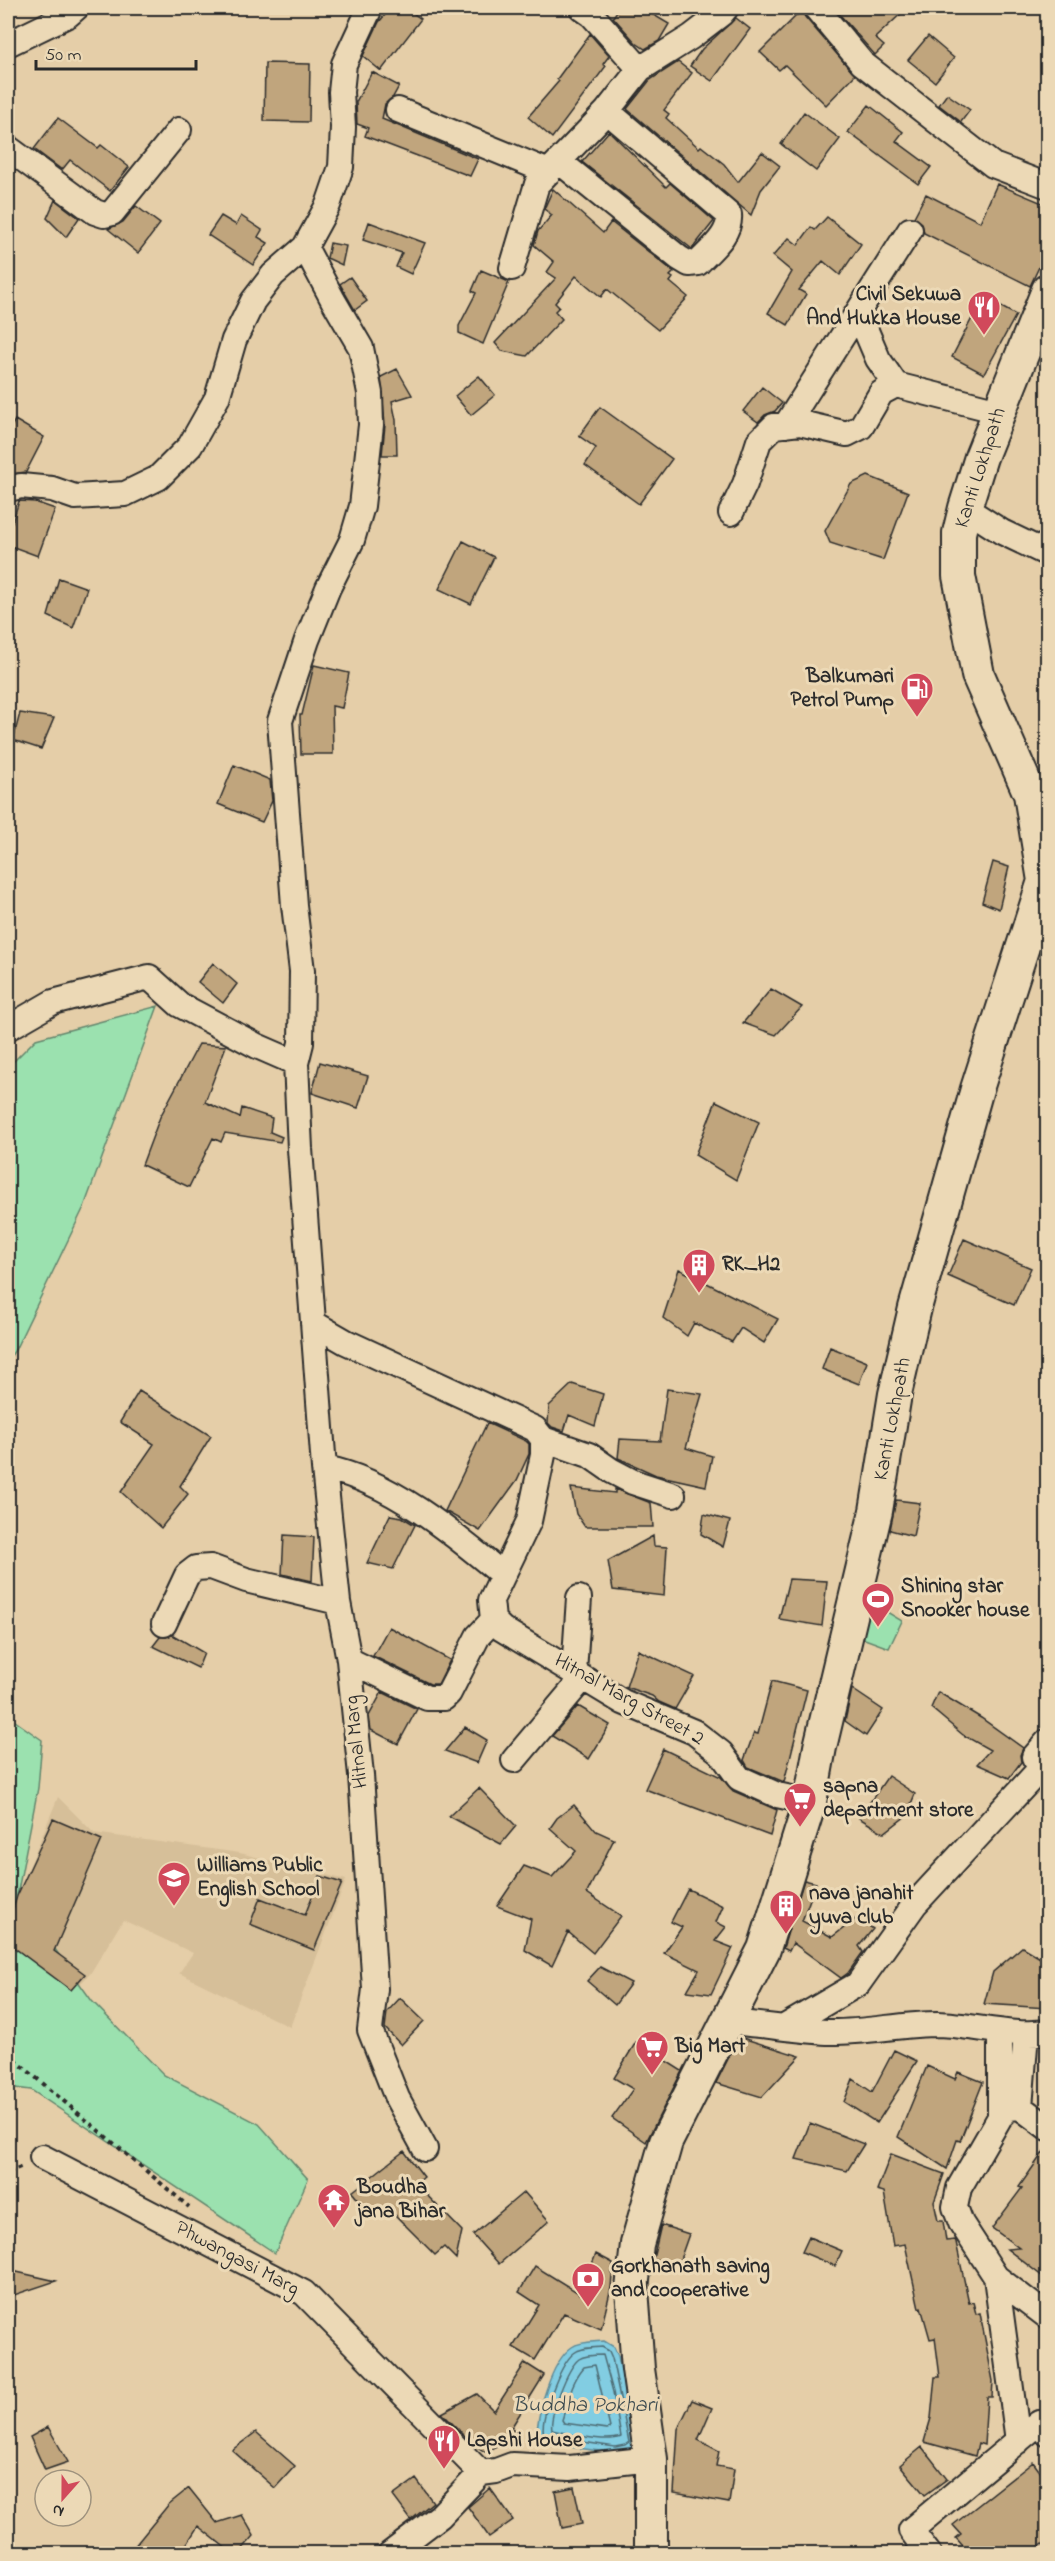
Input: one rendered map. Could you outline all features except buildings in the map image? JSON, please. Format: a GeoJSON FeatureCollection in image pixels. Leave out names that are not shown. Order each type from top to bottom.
{"type":"FeatureCollection","features":[{"type":"Feature","properties":{"kind":"main road","name":"Kanti Lokhpath"},"geometry":{"type":"LineString","coordinates":[[651,2553],[651,2459],[638,2369],[632,2289],[638,2244],[666,2142],[764,1949],[810,1802],[819,1747],[876,1511],[895,1394],[915,1308],[977,1089],[1044,881],[1030,794],[978,675],[959,576],[959,533],[965,508],[999,411],[1047,290]]}},
{"type":"Feature","properties":{"kind":"street"},"geometry":{"type":"LineString","coordinates":[[8,44],[68,15],[76,8]]}},
{"type":"Feature","properties":{"kind":"street"},"geometry":{"type":"LineString","coordinates":[[8,489],[21,486],[52,489],[75,497],[125,494],[158,478],[190,446],[217,398],[234,340],[253,301],[273,275],[305,247],[328,205],[341,166],[343,127],[341,92],[344,64],[370,8]]}},
{"type":"Feature","properties":{"kind":"street"},"geometry":{"type":"LineString","coordinates":[[582,8],[592,15],[640,69]]}},
{"type":"Feature","properties":{"kind":"street"},"geometry":{"type":"LineString","coordinates":[[512,268],[537,184],[607,111],[640,69],[691,37],[726,8]]}},
{"type":"Feature","properties":{"kind":"street"},"geometry":{"type":"LineString","coordinates":[[816,8],[862,63],[993,165],[1047,186]]}},
{"type":"Feature","properties":{"kind":"street"},"geometry":{"type":"LineString","coordinates":[[398,110],[554,167],[679,258],[689,264],[698,263],[724,234],[730,224],[729,215],[607,111]]}},
{"type":"Feature","properties":{"kind":"street"},"geometry":{"type":"LineString","coordinates":[[8,148],[95,212],[104,215],[112,213],[179,130]]}},
{"type":"Feature","properties":{"kind":"street"},"geometry":{"type":"LineString","coordinates":[[786,425],[910,230]]}},
{"type":"Feature","properties":{"kind":"street","name":"Hitnal Marg"},"geometry":{"type":"LineString","coordinates":[[305,247],[362,348],[370,393],[371,425],[362,506],[352,540],[328,588],[301,654],[279,721],[294,906],[302,970],[301,1043],[296,1063],[300,1149],[324,1468],[338,1602],[349,1660],[361,1775],[375,1989],[370,2030],[389,2080],[425,2149]]}},
{"type":"Feature","properties":{"kind":"street"},"geometry":{"type":"LineString","coordinates":[[858,312],[878,359],[896,385],[999,411]]}},
{"type":"Feature","properties":{"kind":"street"},"geometry":{"type":"LineString","coordinates":[[731,513],[745,484],[759,441],[774,426],[800,423],[847,434],[861,427],[881,393],[896,385]]}},
{"type":"Feature","properties":{"kind":"street"},"geometry":{"type":"LineString","coordinates":[[965,508],[1002,532],[1047,554]]}},
{"type":"Feature","properties":{"kind":"street"},"geometry":{"type":"LineString","coordinates":[[8,1028],[53,1002],[149,977],[180,1005],[257,1046],[296,1063]]}},
{"type":"Feature","properties":{"kind":"street"},"geometry":{"type":"LineString","coordinates":[[313,1323],[346,1342],[534,1429],[543,1439],[589,1455],[633,1482],[673,1495]]}},
{"type":"Feature","properties":{"kind":"street"},"geometry":{"type":"LineString","coordinates":[[349,1660],[427,1698],[444,1698],[449,1693],[478,1636],[493,1620],[491,1600],[529,1521],[543,1455],[543,1439]]}},
{"type":"Feature","properties":{"kind":"street"},"geometry":{"type":"LineString","coordinates":[[324,1468],[343,1471],[407,1502],[462,1541],[503,1575]]}},
{"type":"Feature","properties":{"kind":"street"},"geometry":{"type":"LineString","coordinates":[[164,1624],[187,1575],[196,1568],[211,1567],[246,1580],[338,1602]]}},
{"type":"Feature","properties":{"kind":"street"},"geometry":{"type":"LineString","coordinates":[[514,1760],[579,1675],[579,1598]]}},
{"type":"Feature","properties":{"kind":"street","name":"Hitnal Marg Street 2"},"geometry":{"type":"LineString","coordinates":[[493,1620],[502,1629],[624,1702],[694,1732],[721,1753],[739,1778],[777,1796],[810,1802]]}},
{"type":"Feature","properties":{"kind":"street"},"geometry":{"type":"LineString","coordinates":[[786,2026],[858,1984],[915,1904],[1044,1770],[1034,1757],[1047,1741]]}},
{"type":"Feature","properties":{"kind":"street"},"geometry":{"type":"LineString","coordinates":[[726,2022],[786,2026],[828,2032],[934,2024],[970,2026],[1000,2032],[1037,2033],[1010,2112],[959,2188],[955,2207],[961,2223],[996,2277],[1047,2317]]}},
{"type":"Feature","properties":{"kind":"street"},"geometry":{"type":"LineString","coordinates":[[1000,2032],[1010,2112]]}},
{"type":"Feature","properties":{"kind":"street"},"geometry":{"type":"LineString","coordinates":[[1010,2112],[1047,2128]]}},
{"type":"Feature","properties":{"kind":"street","name":"Phwangasi Marg"},"geometry":{"type":"LineString","coordinates":[[42,2157],[304,2293],[481,2473]]}},
{"type":"Feature","properties":{"kind":"street"},"geometry":{"type":"LineString","coordinates":[[996,2277],[1018,2441]]}},
{"type":"Feature","properties":{"kind":"street"},"geometry":{"type":"LineString","coordinates":[[929,2553],[911,2530],[1039,2423],[1047,2434]]}},
{"type":"Feature","properties":{"kind":"street"},"geometry":{"type":"LineString","coordinates":[[390,2553],[440,2516],[481,2473],[496,2471],[512,2465],[570,2468],[651,2459]]}},
{"type":"Feature","properties":{"kind":"path"},"geometry":{"type":"LineString","coordinates":[[8,2054],[190,2208]]}},
{"type":"Feature","properties":{"kind":"shaded area","name":"Williams Public English School"},"geometry":{"type":"Polygon","coordinates":[[[58,1797],[94,1833],[240,1853],[346,1880],[290,2027],[179,1973],[193,1953],[123,1920],[90,1974],[71,1993],[8,1919],[58,1797]]]}},
{"type":"Feature","properties":{"kind":"green space"},"geometry":{"type":"Polygon","coordinates":[[[158,1006],[84,1207],[15,1350],[8,1360],[8,1067],[36,1039],[158,1006]]]}},
{"type":"Feature","properties":{"kind":"green space","name":"Shining star Snooker house"},"geometry":{"type":"Polygon","coordinates":[[[867,1600],[902,1621],[889,1648],[854,1635],[867,1600]]]}},
{"type":"Feature","properties":{"kind":"green space"},"geometry":{"type":"Polygon","coordinates":[[[8,1716],[42,1740],[38,1788],[17,1896],[92,2001],[164,2075],[259,2124],[308,2179],[275,2253],[31,2090],[8,2087],[8,1716]]]}},
{"type":"Feature","properties":{"kind":"water","name":"Buddha Pokhari"},"geometry":{"type":"Polygon","coordinates":[[[604,2341],[614,2347],[618,2356],[636,2443],[629,2451],[615,2453],[547,2444],[537,2440],[539,2417],[546,2390],[564,2354],[575,2345],[604,2341]]]}},
{"type":"Feature","properties":{"kind":"place","name":"Civil Sekuwa And Hukka House"},"geometry":{"type":"Point","coordinates":[984,336]}},
{"type":"Feature","properties":{"kind":"place","name":"Balkumari Petrol Pump"},"geometry":{"type":"Point","coordinates":[917,718]}},
{"type":"Feature","properties":{"kind":"place","name":"RK_H2"},"geometry":{"type":"Point","coordinates":[699,1294]}},
{"type":"Feature","properties":{"kind":"place","name":"Shining star Snooker house"},"geometry":{"type":"Point","coordinates":[878,1628]}},
{"type":"Feature","properties":{"kind":"place","name":"sapna department store"},"geometry":{"type":"Point","coordinates":[800,1828]}},
{"type":"Feature","properties":{"kind":"place","name":"Williams Public English School"},"geometry":{"type":"Point","coordinates":[174,1907]}},
{"type":"Feature","properties":{"kind":"place","name":"nava janahit yuva club"},"geometry":{"type":"Point","coordinates":[786,1935]}},
{"type":"Feature","properties":{"kind":"place","name":"Big Mart"},"geometry":{"type":"Point","coordinates":[652,2076]}},
{"type":"Feature","properties":{"kind":"place","name":"Boudha jana Bihar"},"geometry":{"type":"Point","coordinates":[334,2229]}},
{"type":"Feature","properties":{"kind":"place","name":"Gorkhanath saving and cooperative"},"geometry":{"type":"Point","coordinates":[588,2308]}},
{"type":"Feature","properties":{"kind":"place","name":"Lapshi House"},"geometry":{"type":"Point","coordinates":[444,2470]}}]}
